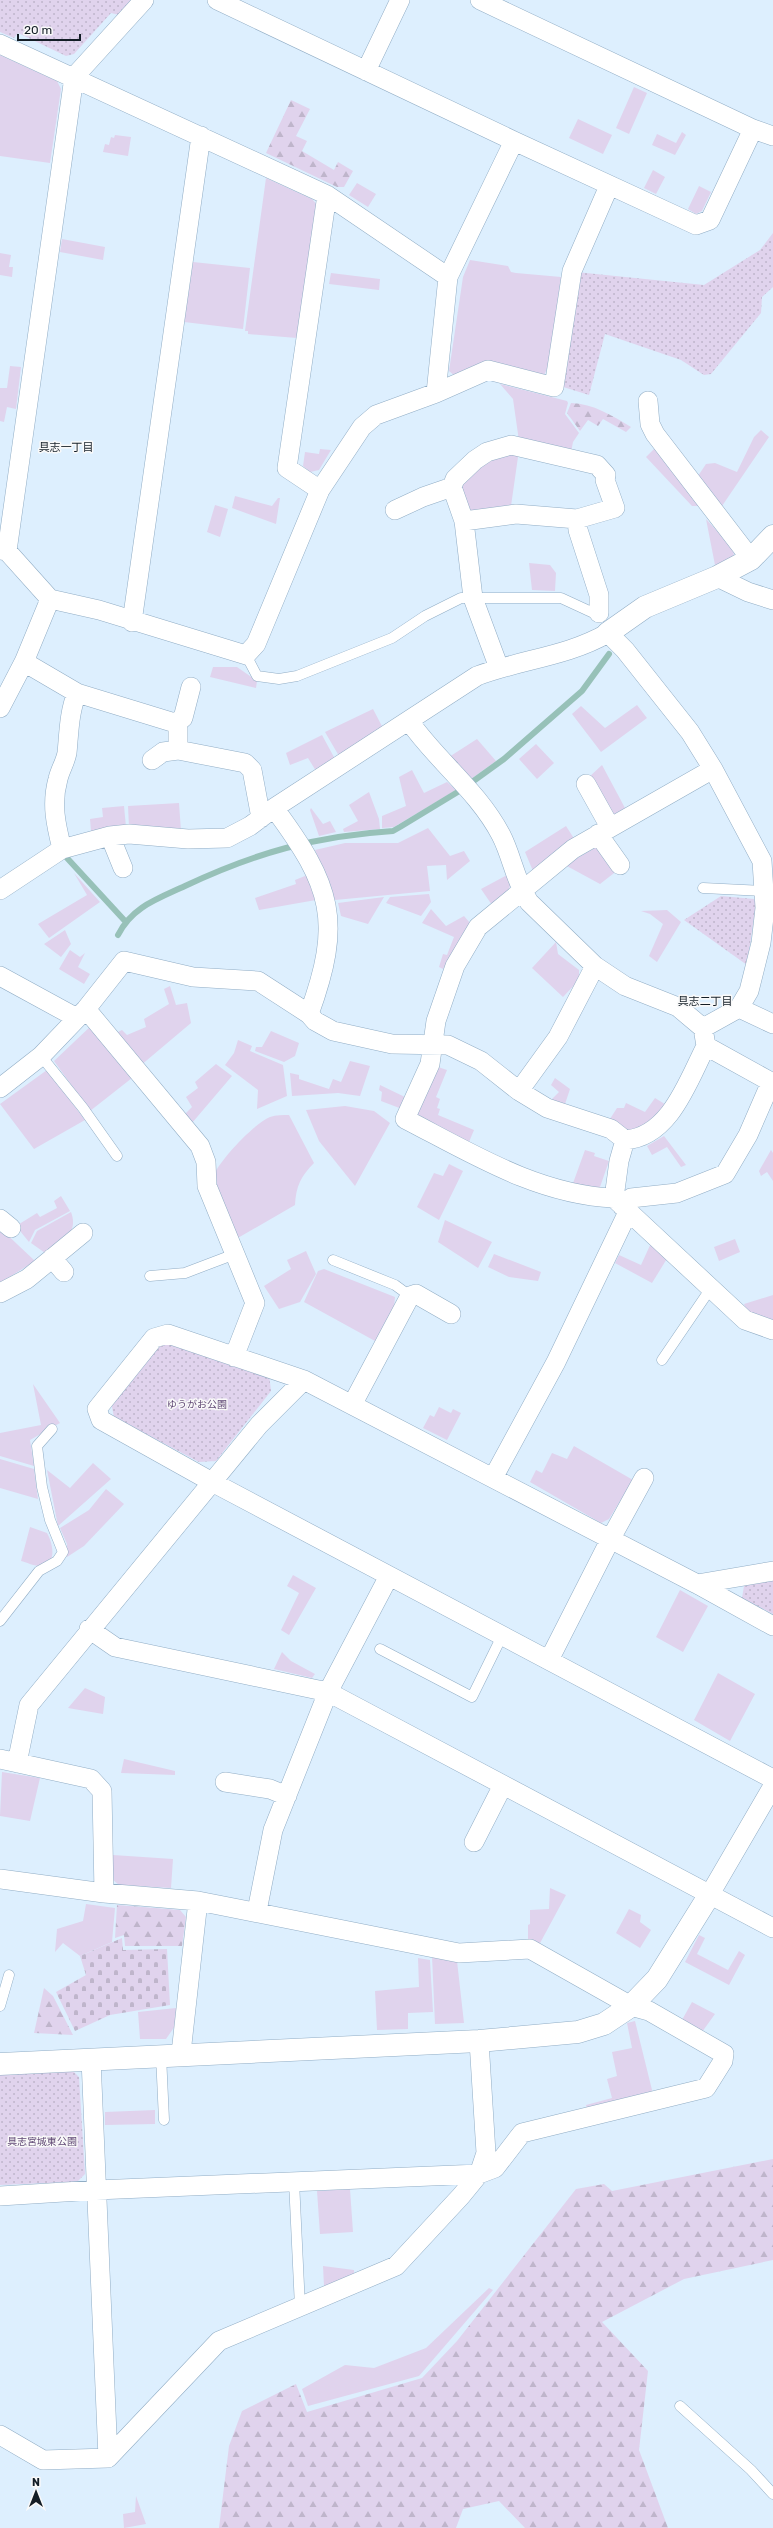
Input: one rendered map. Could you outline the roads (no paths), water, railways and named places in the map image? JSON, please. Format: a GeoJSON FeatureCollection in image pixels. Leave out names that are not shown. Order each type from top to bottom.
{"type":"FeatureCollection","features":[{"type":"Feature","properties":{"kind":"street"},"geometry":{"type":"LineString","coordinates":[[144,0],[74,77],[4,551],[50,599],[99,610],[132,622],[246,655],[256,644],[320,490],[362,427],[376,415],[436,393],[488,370],[554,387],[572,271],[609,186]]}},
{"type":"Feature","properties":{"kind":"street"},"geometry":{"type":"LineString","coordinates":[[218,0],[609,186],[696,225],[710,220],[753,129]]}},
{"type":"Feature","properties":{"kind":"street"},"geometry":{"type":"LineString","coordinates":[[366,70],[400,0]]}},
{"type":"Feature","properties":{"kind":"street"},"geometry":{"type":"LineString","coordinates":[[480,0],[753,129],[773,136]]}},
{"type":"Feature","properties":{"kind":"street"},"geometry":{"type":"LineString","coordinates":[[0,44],[327,195],[448,277]]}},
{"type":"Feature","properties":{"kind":"street"},"geometry":{"type":"LineString","coordinates":[[132,622],[201,136]]}},
{"type":"Feature","properties":{"kind":"street"},"geometry":{"type":"LineString","coordinates":[[436,393],[448,277],[514,141]]}},
{"type":"Feature","properties":{"kind":"street"},"geometry":{"type":"LineString","coordinates":[[320,490],[287,468],[327,195]]}},
{"type":"Feature","properties":{"kind":"street"},"geometry":{"type":"LineString","coordinates":[[648,401],[650,424],[655,434],[751,559]]}},
{"type":"Feature","properties":{"kind":"street"},"geometry":{"type":"LineString","coordinates":[[464,521],[516,514],[577,519],[615,508],[605,480],[606,475],[598,465],[510,445],[487,452],[475,460],[455,479],[452,487],[464,521],[473,598],[499,668]]}},
{"type":"Feature","properties":{"kind":"street"},"geometry":{"type":"LineString","coordinates":[[395,510],[423,497],[452,487]]}},
{"type":"Feature","properties":{"kind":"street"},"geometry":{"type":"LineString","coordinates":[[577,519],[578,530],[599,595],[599,613]]}},
{"type":"Feature","properties":{"kind":"street"},"geometry":{"type":"LineString","coordinates":[[0,890],[62,849],[110,836],[129,834],[188,839],[227,838],[268,813],[477,676],[499,668],[551,657],[586,646],[608,633],[645,607],[717,577],[751,559],[773,536]]}},
{"type":"Feature","properties":{"kind":"street"},"geometry":{"type":"LineString","coordinates":[[717,577],[748,592],[773,600]]}},
{"type":"Feature","properties":{"kind":"street"},"geometry":{"type":"LineString","coordinates":[[0,708],[24,662],[50,599]]}},
{"type":"Feature","properties":{"kind":"street"},"geometry":{"type":"LineString","coordinates":[[0,1088],[41,1056],[82,1014],[124,961],[192,978],[258,981],[309,1014],[315,1021],[333,1031],[392,1044],[432,1046],[448,1045],[481,1061],[519,1091],[547,1108],[610,1129],[624,1140],[638,1139],[656,1129],[671,1111],[705,1037],[739,1008],[749,991],[767,944],[764,891],[768,857],[690,732],[625,650],[608,633]]}},
{"type":"Feature","properties":{"kind":"street"},"geometry":{"type":"LineString","coordinates":[[24,662],[77,693],[175,723],[178,728],[178,750]]}},
{"type":"Feature","properties":{"kind":"street"},"geometry":{"type":"LineString","coordinates":[[175,723],[183,718],[191,687]]}},
{"type":"Feature","properties":{"kind":"street"},"geometry":{"type":"LineString","coordinates":[[62,849],[55,821],[53,802],[58,778],[66,756],[72,708],[77,693]]}},
{"type":"Feature","properties":{"kind":"street"},"geometry":{"type":"LineString","coordinates":[[409,721],[468,787],[501,835],[522,892],[528,902],[595,966],[625,986],[678,1007],[705,1037],[772,1082],[748,1136],[725,1174],[677,1193],[631,1198],[621,1205]]}},
{"type":"Feature","properties":{"kind":"street"},"geometry":{"type":"LineString","coordinates":[[152,760],[163,752],[178,750],[245,763],[252,770],[268,813],[302,846],[321,883],[329,932],[328,953],[309,1014]]}},
{"type":"Feature","properties":{"kind":"street"},"geometry":{"type":"LineString","coordinates":[[713,769],[573,849],[478,927],[455,966],[436,1020],[430,1064],[405,1119],[528,1181],[596,1197],[621,1205],[639,1220],[745,1320],[773,1330]]}},
{"type":"Feature","properties":{"kind":"street"},"geometry":{"type":"LineString","coordinates":[[586,784],[604,830],[620,865]]}},
{"type":"Feature","properties":{"kind":"street"},"geometry":{"type":"LineString","coordinates":[[110,836],[123,868]]}},
{"type":"Feature","properties":{"kind":"street"},"geometry":{"type":"LineString","coordinates":[[519,1091],[558,1037],[595,966]]}},
{"type":"Feature","properties":{"kind":"street"},"geometry":{"type":"LineString","coordinates":[[0,976],[82,1014],[200,1146],[206,1162],[206,1186],[255,1303],[234,1357]]}},
{"type":"Feature","properties":{"kind":"street"},"geometry":{"type":"LineString","coordinates":[[739,1008],[773,1024]]}},
{"type":"Feature","properties":{"kind":"street"},"geometry":{"type":"LineString","coordinates":[[492,1478],[556,1362],[621,1205],[619,1161],[624,1140]]}},
{"type":"Feature","properties":{"kind":"street"},"geometry":{"type":"LineString","coordinates":[[0,1293],[58,1265],[83,1232]]}},
{"type":"Feature","properties":{"kind":"street"},"geometry":{"type":"LineString","coordinates":[[352,1405],[410,1296],[416,1294],[451,1314]]}},
{"type":"Feature","properties":{"kind":"street"},"geometry":{"type":"LineString","coordinates":[[773,1626],[697,1584],[304,1380],[168,1334],[160,1335],[154,1338],[98,1409],[101,1420],[212,1482],[773,1779]]}},
{"type":"Feature","properties":{"kind":"street"},"geometry":{"type":"LineString","coordinates":[[104,1893],[102,1791],[91,1779],[9,1761],[29,1705],[89,1629],[259,1425],[304,1380]]}},
{"type":"Feature","properties":{"kind":"street"},"geometry":{"type":"LineString","coordinates":[[549,1660],[610,1540],[644,1478]]}},
{"type":"Feature","properties":{"kind":"street"},"geometry":{"type":"LineString","coordinates":[[697,1584],[773,1571]]}},
{"type":"Feature","properties":{"kind":"street"},"geometry":{"type":"LineString","coordinates":[[256,1911],[273,1830],[328,1692],[389,1576]]}},
{"type":"Feature","properties":{"kind":"street"},"geometry":{"type":"LineString","coordinates":[[89,1629],[115,1647],[328,1692],[773,1928]]}},
{"type":"Feature","properties":{"kind":"street"},"geometry":{"type":"LineString","coordinates":[[224,1782],[270,1789],[287,1796]]}},
{"type":"Feature","properties":{"kind":"street"},"geometry":{"type":"LineString","coordinates":[[474,1842],[503,1785]]}},
{"type":"Feature","properties":{"kind":"street"},"geometry":{"type":"LineString","coordinates":[[0,2064],[171,2054],[480,2041],[578,2032],[604,2024],[631,2006],[657,1979],[710,1894],[773,1786]]}},
{"type":"Feature","properties":{"kind":"street"},"geometry":{"type":"LineString","coordinates":[[0,1879],[104,1893],[198,1901],[256,1911],[459,1953],[530,1949],[631,2006],[649,2011],[724,2054],[723,2061],[706,2088],[522,2133],[495,2168],[479,2174],[96,2190],[0,2196]]}},
{"type":"Feature","properties":{"kind":"street"},"geometry":{"type":"LineString","coordinates":[[171,2054],[198,1901]]}},
{"type":"Feature","properties":{"kind":"street"},"geometry":{"type":"LineString","coordinates":[[0,2435],[43,2460],[108,2458],[219,2341],[396,2266],[479,2174],[486,2153],[480,2041]]}},
{"type":"Feature","properties":{"kind":"street"},"geometry":{"type":"LineString","coordinates":[[91,2059],[108,2458]]}},
{"type":"Feature","properties":{"kind":"lane"},"geometry":{"type":"LineString","coordinates":[[246,655],[257,676],[279,679],[297,676],[392,638],[424,616],[461,598],[561,598],[599,613],[608,633]]}},
{"type":"Feature","properties":{"kind":"lane"},"geometry":{"type":"LineString","coordinates":[[703,888],[764,891]]}},
{"type":"Feature","properties":{"kind":"lane"},"geometry":{"type":"LineString","coordinates":[[41,1056],[83,1108],[117,1156]]}},
{"type":"Feature","properties":{"kind":"lane"},"geometry":{"type":"LineString","coordinates":[[150,1276],[185,1273],[235,1254]]}},
{"type":"Feature","properties":{"kind":"lane"},"geometry":{"type":"LineString","coordinates":[[333,1260],[395,1285],[410,1296]]}},
{"type":"Feature","properties":{"kind":"lane"},"geometry":{"type":"LineString","coordinates":[[662,1360],[711,1288]]}},
{"type":"Feature","properties":{"kind":"lane"},"geometry":{"type":"LineString","coordinates":[[0,1621],[39,1571],[57,1561],[63,1552],[50,1520],[42,1487],[37,1446],[52,1429]]}},
{"type":"Feature","properties":{"kind":"lane"},"geometry":{"type":"LineString","coordinates":[[380,1649],[472,1697],[502,1636]]}},
{"type":"Feature","properties":{"kind":"lane"},"geometry":{"type":"LineString","coordinates":[[0,2006],[9,1975]]}},
{"type":"Feature","properties":{"kind":"lane"},"geometry":{"type":"LineString","coordinates":[[164,2120],[171,2054]]}},
{"type":"Feature","properties":{"kind":"lane"},"geometry":{"type":"LineString","coordinates":[[294,2182],[300,2307]]}},
{"type":"Feature","properties":{"kind":"lane"},"geometry":{"type":"LineString","coordinates":[[680,2406],[751,2470],[773,2494]]}},
{"type":"Feature","properties":{"kind":"waterway"},"geometry":{"type":"LineString","coordinates":[[118,935],[130,917],[146,905],[211,874],[236,864],[261,855],[311,842],[365,833],[393,831],[400,827],[461,790],[504,759],[582,691],[609,654]]}},
{"type":"Feature","properties":{"kind":"waterway"},"geometry":{"type":"LineString","coordinates":[[67,858],[125,921]]}},
{"type":"Feature","properties":{"kind":"district","name":"具志一丁目"},"geometry":{"type":"Point","coordinates":[66,447]}},
{"type":"Feature","properties":{"kind":"district","name":"具志二丁目"},"geometry":{"type":"Point","coordinates":[705,1001]}},
{"type":"Feature","properties":{"kind":"park label","name":"ゆうがお公園"},"geometry":{"type":"Point","coordinates":[197,1404]}},
{"type":"Feature","properties":{"kind":"park label","name":"具志宮城東公園"},"geometry":{"type":"Point","coordinates":[42,2141]}}]}
